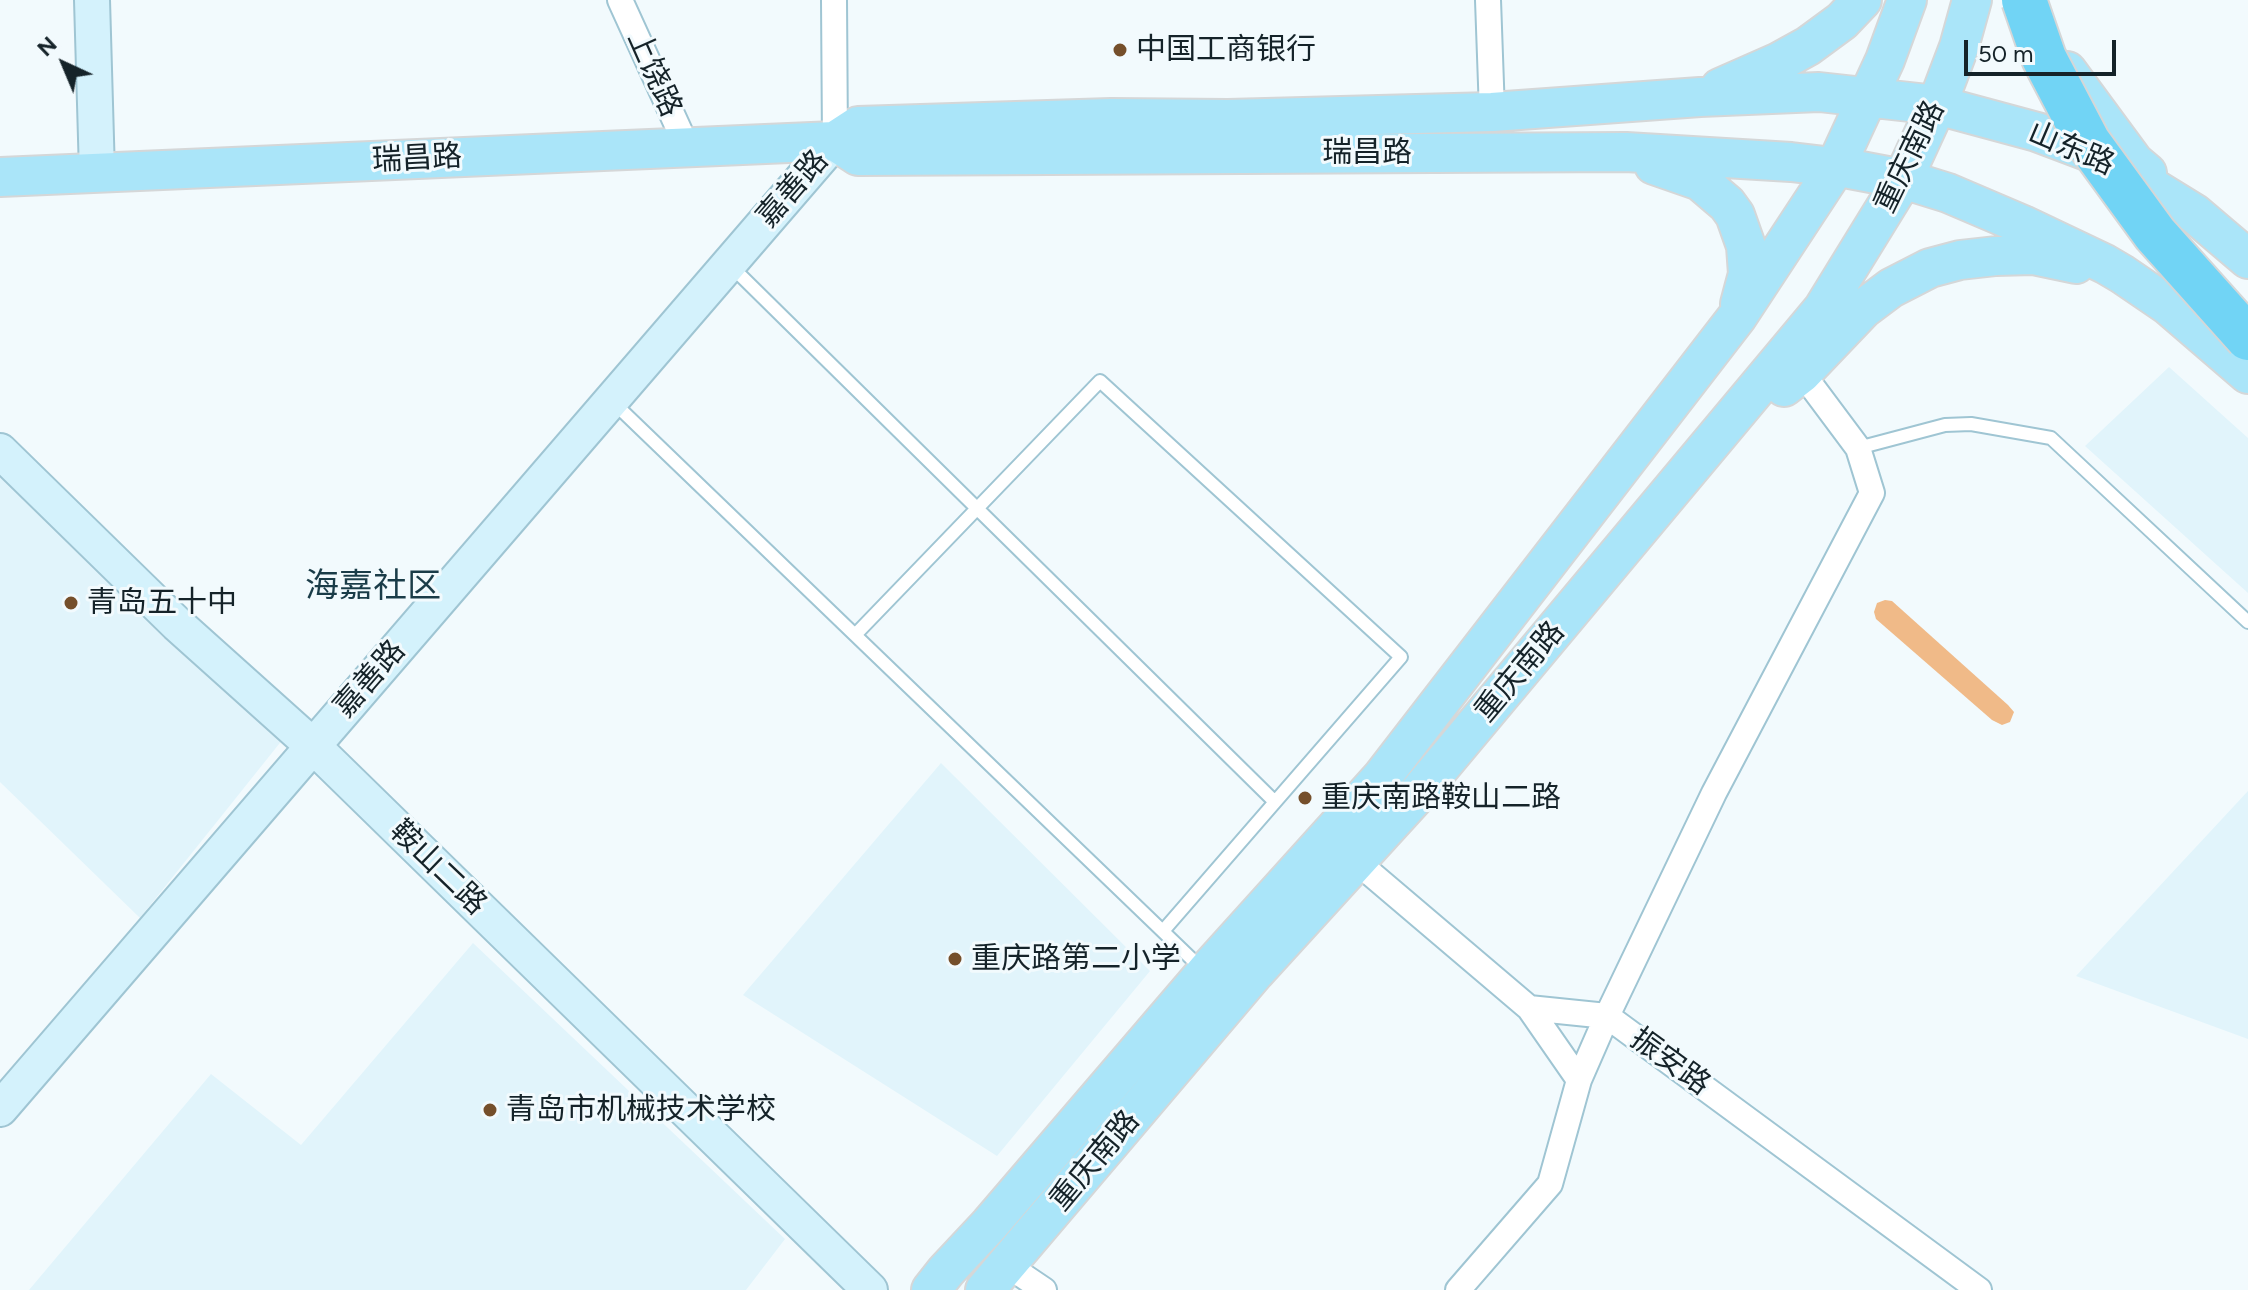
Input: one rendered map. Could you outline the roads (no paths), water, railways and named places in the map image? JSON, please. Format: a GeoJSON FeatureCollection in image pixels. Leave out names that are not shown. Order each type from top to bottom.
{"type":"FeatureCollection","features":[{"type":"Feature","properties":{"kind":"highway"},"geometry":{"type":"LineString","coordinates":[[2024,0],[2044,58],[2088,142],[2155,234],[2248,338]]}},
{"type":"Feature","properties":{"kind":"highway"},"geometry":{"type":"LineString","coordinates":[[2052,0],[2068,47],[2112,129],[2179,220],[2248,299]]}},
{"type":"Feature","properties":{"kind":"main road"},"geometry":{"type":"LineString","coordinates":[[1700,97],[1808,46],[1842,21],[1862,0]]}},
{"type":"Feature","properties":{"kind":"main road","name":"重庆南路"},"geometry":{"type":"LineString","coordinates":[[931,1290],[1206,972],[1382,777],[1737,317],[1835,168],[1869,97],[1907,0]]}},
{"type":"Feature","properties":{"kind":"main road","name":"重庆南路"},"geometry":{"type":"LineString","coordinates":[[996,1277],[1255,972],[1421,790],[1823,309],[1903,179],[1937,105],[1959,47],[1972,0]]}},
{"type":"Feature","properties":{"kind":"main road"},"geometry":{"type":"LineString","coordinates":[[2033,0],[2048,40],[2063,66],[2134,162],[2195,214]]}},
{"type":"Feature","properties":{"kind":"main road","name":"瑞昌路"},"geometry":{"type":"LineString","coordinates":[[0,177],[835,141],[858,126],[1111,118],[1228,119],[1492,112],[1819,92],[1869,97]]}},
{"type":"Feature","properties":{"kind":"main road","name":"山东路"},"geometry":{"type":"LineString","coordinates":[[1869,97],[1937,105],[2037,132],[2090,152],[2195,214],[2248,259]]}},
{"type":"Feature","properties":{"kind":"main road","name":"瑞昌路"},"geometry":{"type":"LineString","coordinates":[[835,141],[858,156],[1626,152],[1791,162],[1903,179]]}},
{"type":"Feature","properties":{"kind":"main road"},"geometry":{"type":"LineString","coordinates":[[1626,152],[1700,181],[1727,204],[1740,226],[1746,246],[1748,274],[1737,317]]}},
{"type":"Feature","properties":{"kind":"main road"},"geometry":{"type":"LineString","coordinates":[[1903,179],[1948,193],[2011,219],[2122,274],[2169,306],[2248,374]]}},
{"type":"Feature","properties":{"kind":"main road"},"geometry":{"type":"LineString","coordinates":[[1709,446],[1802,373],[1863,309],[1891,288],[1930,268],[1960,260],[2033,255],[2122,274]]}},
{"type":"Feature","properties":{"kind":"street"},"geometry":{"type":"LineString","coordinates":[[92,0],[97,173]]}},
{"type":"Feature","properties":{"kind":"street","name":"上饶路"},"geometry":{"type":"LineString","coordinates":[[620,0],[687,147]]}},
{"type":"Feature","properties":{"kind":"street"},"geometry":{"type":"LineString","coordinates":[[834,0],[835,141]]}},
{"type":"Feature","properties":{"kind":"street"},"geometry":{"type":"LineString","coordinates":[[1488,0],[1492,112]]}},
{"type":"Feature","properties":{"kind":"street","name":"嘉善路"},"geometry":{"type":"LineString","coordinates":[[0,1109],[835,141]]}},
{"type":"Feature","properties":{"kind":"street"},"geometry":{"type":"LineString","coordinates":[[1458,1290],[1550,1184],[1579,1080],[1607,1016],[1714,793],[1872,493],[1858,448],[1802,373]]}},
{"type":"Feature","properties":{"kind":"street","name":"鞍山二路"},"geometry":{"type":"LineString","coordinates":[[0,451],[177,624],[313,746],[870,1290]]}},
{"type":"Feature","properties":{"kind":"street"},"geometry":{"type":"LineString","coordinates":[[1356,861],[1529,1008],[1579,1080]]}},
{"type":"Feature","properties":{"kind":"street","name":"振安路"},"geometry":{"type":"LineString","coordinates":[[1529,1008],[1607,1016],[1979,1290]]}},
{"type":"Feature","properties":{"kind":"street"},"geometry":{"type":"LineString","coordinates":[[996,1277],[1044,1290]]}},
{"type":"Feature","properties":{"kind":"lane"},"geometry":{"type":"LineString","coordinates":[[728,264],[1275,802]]}},
{"type":"Feature","properties":{"kind":"lane"},"geometry":{"type":"LineString","coordinates":[[855,635],[1100,381],[1401,657],[1163,931]]}},
{"type":"Feature","properties":{"kind":"lane"},"geometry":{"type":"LineString","coordinates":[[610,400],[1206,972]]}},
{"type":"Feature","properties":{"kind":"lane"},"geometry":{"type":"LineString","coordinates":[[1858,448],[1945,425],[1971,424],[2051,438],[2248,622]]}},
{"type":"Feature","properties":{"kind":"place","name":"中国工商银行"},"geometry":{"type":"Point","coordinates":[1120,50]}},
{"type":"Feature","properties":{"kind":"place","name":"青岛五十中"},"geometry":{"type":"Point","coordinates":[71,603]}},
{"type":"Feature","properties":{"kind":"place","name":"重庆南路鞍山二路"},"geometry":{"type":"Point","coordinates":[1305,798]}},
{"type":"Feature","properties":{"kind":"place","name":"重庆路第二小学"},"geometry":{"type":"Point","coordinates":[955,959]}},
{"type":"Feature","properties":{"kind":"place","name":"青岛市机械技术学校"},"geometry":{"type":"Point","coordinates":[490,1110]}},
{"type":"Feature","properties":{"kind":"district","name":"海嘉社区"},"geometry":{"type":"Point","coordinates":[373,587]}}]}
